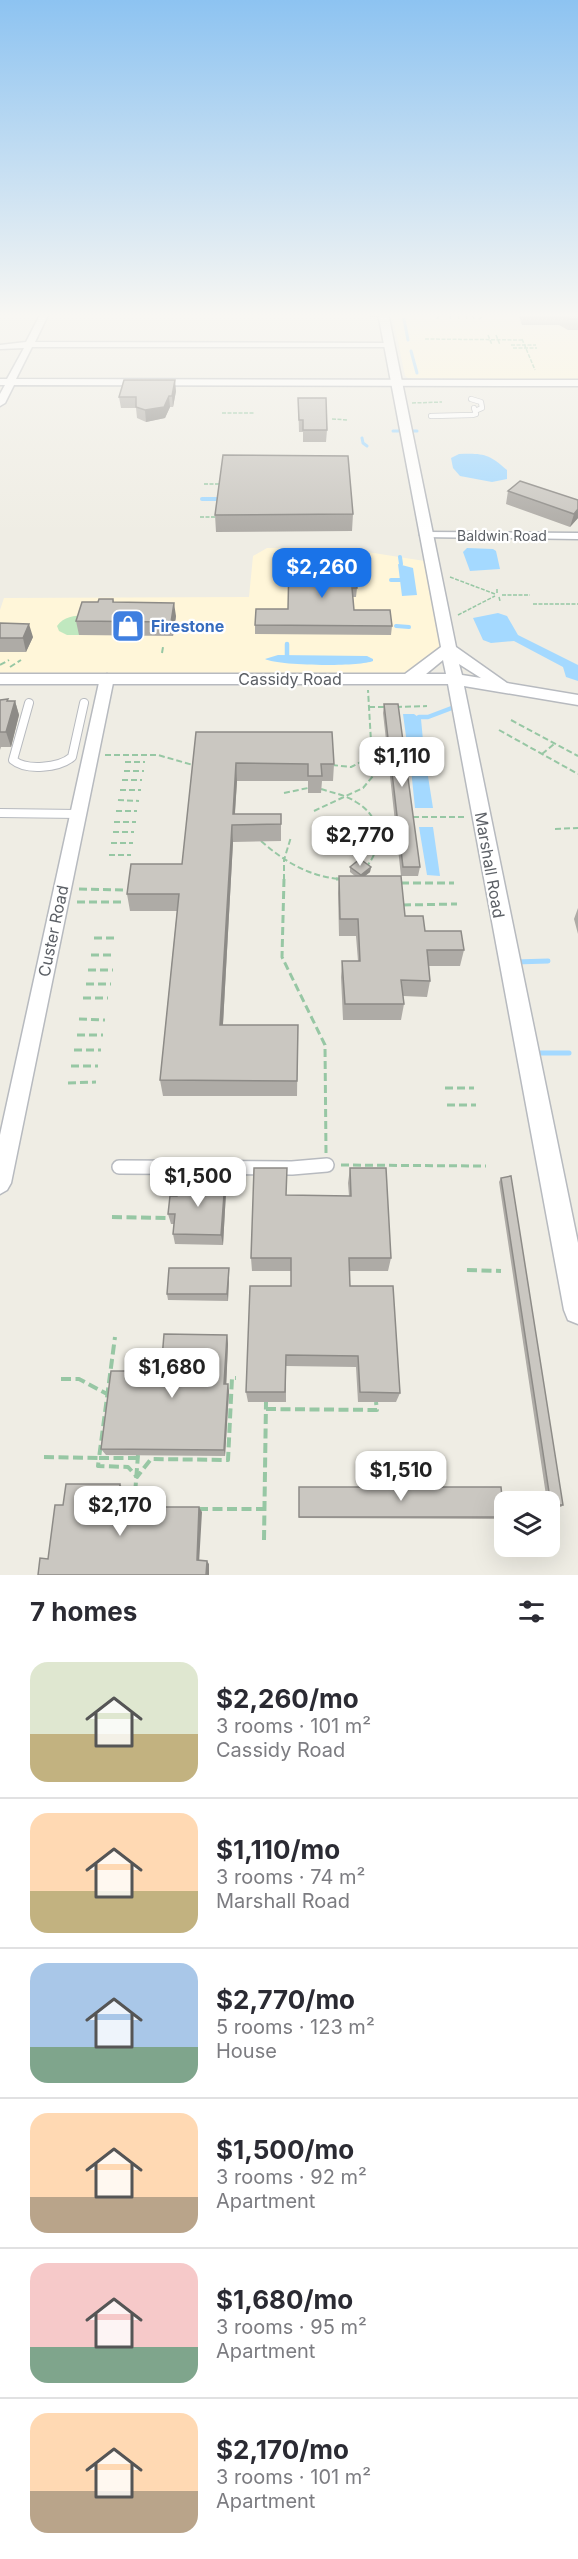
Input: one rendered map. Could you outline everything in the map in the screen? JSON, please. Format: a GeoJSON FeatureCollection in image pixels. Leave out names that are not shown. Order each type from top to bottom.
{"type":"FeatureCollection","features":[{"type":"Feature","properties":{"kind":"street"},"geometry":{"type":"LineString","coordinates":[[0,403],[4,386]]}},
{"type":"Feature","properties":{"kind":"street","name":"Marshall Road"},"geometry":{"type":"LineString","coordinates":[[397,386],[578,1310]]}},
{"type":"Feature","properties":{"kind":"street","name":"Baldwin Road"},"geometry":{"type":"LineString","coordinates":[[426,536],[578,536]]}},
{"type":"Feature","properties":{"kind":"street"},"geometry":{"type":"LineString","coordinates":[[409,679],[448,649],[502,686]]}},
{"type":"Feature","properties":{"kind":"street","name":"Cassidy Road"},"geometry":{"type":"LineString","coordinates":[[2,674],[107,678],[454,679],[578,700]]}},
{"type":"Feature","properties":{"kind":"street","name":"Custer Road"},"geometry":{"type":"LineString","coordinates":[[0,1183],[107,678]]}},
{"type":"Feature","properties":{"kind":"street"},"geometry":{"type":"LineString","coordinates":[[119,1167],[292,1168],[327,1165]]}},
{"type":"Feature","properties":{"kind":"lane"},"geometry":{"type":"LineString","coordinates":[[431,416],[474,415],[475,410],[482,408],[481,402],[472,400],[470,393]]}},
{"type":"Feature","properties":{"kind":"lane"},"geometry":{"type":"LineString","coordinates":[[29,703],[13,760],[19,765],[56,765],[68,762],[72,757],[84,703]]}},
{"type":"Feature","properties":{"kind":"lane"},"geometry":{"type":"LineString","coordinates":[[0,813],[78,814]]}},
{"type":"Feature","properties":{"kind":"path"},"geometry":{"type":"LineString","coordinates":[[400,403],[442,402]]}},
{"type":"Feature","properties":{"kind":"path"},"geometry":{"type":"LineString","coordinates":[[222,413],[255,414]]}},
{"type":"Feature","properties":{"kind":"path"},"geometry":{"type":"LineString","coordinates":[[332,419],[348,420]]}},
{"type":"Feature","properties":{"kind":"path"},"geometry":{"type":"LineString","coordinates":[[204,484],[223,484]]}},
{"type":"Feature","properties":{"kind":"path"},"geometry":{"type":"LineString","coordinates":[[200,517],[218,517]]}},
{"type":"Feature","properties":{"kind":"path"},"geometry":{"type":"LineString","coordinates":[[450,577],[498,595],[530,595]]}},
{"type":"Feature","properties":{"kind":"path"},"geometry":{"type":"LineString","coordinates":[[458,615],[498,595]]}},
{"type":"Feature","properties":{"kind":"path"},"geometry":{"type":"LineString","coordinates":[[533,604],[578,604]]}},
{"type":"Feature","properties":{"kind":"path"},"geometry":{"type":"LineString","coordinates":[[162,653],[163,647]]}},
{"type":"Feature","properties":{"kind":"path"},"geometry":{"type":"LineString","coordinates":[[0,665],[9,660]]}},
{"type":"Feature","properties":{"kind":"path"},"geometry":{"type":"LineString","coordinates":[[2,674],[21,660]]}},
{"type":"Feature","properties":{"kind":"path"},"geometry":{"type":"LineString","coordinates":[[314,811],[345,797],[370,782],[373,776],[367,679]]}},
{"type":"Feature","properties":{"kind":"path"},"geometry":{"type":"LineString","coordinates":[[369,707],[427,706]]}},
{"type":"Feature","properties":{"kind":"path"},"geometry":{"type":"LineString","coordinates":[[511,720],[578,756]]}},
{"type":"Feature","properties":{"kind":"path"},"geometry":{"type":"LineString","coordinates":[[499,730],[578,774]]}},
{"type":"Feature","properties":{"kind":"path"},"geometry":{"type":"LineString","coordinates":[[542,754],[554,744]]}},
{"type":"Feature","properties":{"kind":"path"},"geometry":{"type":"LineString","coordinates":[[104,755],[158,755],[185,764],[196,765]]}},
{"type":"Feature","properties":{"kind":"path"},"geometry":{"type":"LineString","coordinates":[[332,765],[351,767],[359,762],[394,761]]}},
{"type":"Feature","properties":{"kind":"path"},"geometry":{"type":"LineString","coordinates":[[404,761],[435,761]]}},
{"type":"Feature","properties":{"kind":"path"},"geometry":{"type":"LineString","coordinates":[[125,762],[145,762]]}},
{"type":"Feature","properties":{"kind":"path"},"geometry":{"type":"LineString","coordinates":[[124,771],[144,771]]}},
{"type":"Feature","properties":{"kind":"path"},"geometry":{"type":"LineString","coordinates":[[122,780],[142,780]]}},
{"type":"Feature","properties":{"kind":"path"},"geometry":{"type":"LineString","coordinates":[[284,793],[308,788]]}},
{"type":"Feature","properties":{"kind":"path"},"geometry":{"type":"LineString","coordinates":[[321,789],[345,797],[367,809],[379,834],[379,849],[374,859],[365,868]]}},
{"type":"Feature","properties":{"kind":"path"},"geometry":{"type":"LineString","coordinates":[[120,790],[141,790]]}},
{"type":"Feature","properties":{"kind":"path"},"geometry":{"type":"LineString","coordinates":[[118,800],[139,801]]}},
{"type":"Feature","properties":{"kind":"path"},"geometry":{"type":"LineString","coordinates":[[116,811],[137,812]]}},
{"type":"Feature","properties":{"kind":"path"},"geometry":{"type":"LineString","coordinates":[[410,817],[481,817]]}},
{"type":"Feature","properties":{"kind":"path"},"geometry":{"type":"LineString","coordinates":[[114,822],[136,822]]}},
{"type":"Feature","properties":{"kind":"path"},"geometry":{"type":"LineString","coordinates":[[555,829],[578,828]]}},
{"type":"Feature","properties":{"kind":"path"},"geometry":{"type":"LineString","coordinates":[[113,832],[134,832]]}},
{"type":"Feature","properties":{"kind":"path"},"geometry":{"type":"LineString","coordinates":[[291,837],[284,860],[282,957],[325,1045],[327,1165],[486,1166]]}},
{"type":"Feature","properties":{"kind":"path"},"geometry":{"type":"LineString","coordinates":[[261,841],[284,860],[307,873],[323,878],[347,877]]}},
{"type":"Feature","properties":{"kind":"path"},"geometry":{"type":"LineString","coordinates":[[111,843],[132,843]]}},
{"type":"Feature","properties":{"kind":"path"},"geometry":{"type":"LineString","coordinates":[[109,855],[131,855]]}},
{"type":"Feature","properties":{"kind":"path"},"geometry":{"type":"LineString","coordinates":[[399,883],[454,884]]}},
{"type":"Feature","properties":{"kind":"path"},"geometry":{"type":"LineString","coordinates":[[79,889],[125,890]]}},
{"type":"Feature","properties":{"kind":"path"},"geometry":{"type":"LineString","coordinates":[[77,902],[123,902]]}},
{"type":"Feature","properties":{"kind":"path"},"geometry":{"type":"LineString","coordinates":[[400,905],[457,904]]}},
{"type":"Feature","properties":{"kind":"path"},"geometry":{"type":"LineString","coordinates":[[94,938],[118,938]]}},
{"type":"Feature","properties":{"kind":"path"},"geometry":{"type":"LineString","coordinates":[[91,954],[115,955]]}},
{"type":"Feature","properties":{"kind":"path"},"geometry":{"type":"LineString","coordinates":[[88,970],[113,970]]}},
{"type":"Feature","properties":{"kind":"path"},"geometry":{"type":"LineString","coordinates":[[86,984],[111,984]]}},
{"type":"Feature","properties":{"kind":"path"},"geometry":{"type":"LineString","coordinates":[[83,998],[108,998]]}},
{"type":"Feature","properties":{"kind":"path"},"geometry":{"type":"LineString","coordinates":[[79,1019],[105,1020]]}},
{"type":"Feature","properties":{"kind":"path"},"geometry":{"type":"LineString","coordinates":[[76,1035],[103,1035]]}},
{"type":"Feature","properties":{"kind":"path"},"geometry":{"type":"LineString","coordinates":[[74,1050],[101,1050]]}},
{"type":"Feature","properties":{"kind":"path"},"geometry":{"type":"LineString","coordinates":[[71,1066],[98,1066]]}},
{"type":"Feature","properties":{"kind":"path"},"geometry":{"type":"LineString","coordinates":[[68,1083],[96,1083]]}},
{"type":"Feature","properties":{"kind":"path"},"geometry":{"type":"LineString","coordinates":[[445,1088],[474,1088]]}},
{"type":"Feature","properties":{"kind":"path"},"geometry":{"type":"LineString","coordinates":[[447,1105],[476,1105]]}},
{"type":"Feature","properties":{"kind":"path"},"geometry":{"type":"LineString","coordinates":[[112,1217],[171,1218]]}},
{"type":"Feature","properties":{"kind":"path"},"geometry":{"type":"LineString","coordinates":[[467,1270],[501,1271]]}},
{"type":"Feature","properties":{"kind":"path"},"geometry":{"type":"LineString","coordinates":[[114,1337],[98,1466],[128,1467],[137,1477]]}},
{"type":"Feature","properties":{"kind":"path"},"geometry":{"type":"LineString","coordinates":[[137,1477],[151,1459],[228,1460],[232,1378],[236,1378]]}},
{"type":"Feature","properties":{"kind":"path"},"geometry":{"type":"LineString","coordinates":[[62,1379],[80,1379],[107,1394]]}},
{"type":"Feature","properties":{"kind":"path"},"geometry":{"type":"LineString","coordinates":[[264,1540],[266,1402]]}},
{"type":"Feature","properties":{"kind":"path"},"geometry":{"type":"LineString","coordinates":[[266,1409],[376,1410],[376,1402]]}},
{"type":"Feature","properties":{"kind":"path"},"geometry":{"type":"LineString","coordinates":[[44,1457],[138,1457],[134,1509],[145,1509]]}},
{"type":"Feature","properties":{"kind":"path"},"geometry":{"type":"LineString","coordinates":[[123,1495],[135,1495]]}},
{"type":"Feature","properties":{"kind":"path"},"geometry":{"type":"LineString","coordinates":[[188,1509],[264,1509]]}},
{"type":"Feature","properties":{"kind":"shaded area"},"geometry":{"type":"Polygon","coordinates":[[[267,548],[348,549],[431,562],[448,649],[409,679],[0,679],[0,610],[4,598],[249,597],[253,556],[267,548]]]}},
{"type":"Feature","properties":{"kind":"green space"},"geometry":{"type":"Polygon","coordinates":[[[85,615],[79,635],[67,635],[59,631],[57,626],[63,620],[85,615]]]}},
{"type":"Feature","properties":{"kind":"water"},"geometry":{"type":"Polygon","coordinates":[[[459,454],[480,454],[490,458],[507,470],[507,479],[492,482],[460,476],[453,468],[451,458],[459,454]]]}},
{"type":"Feature","properties":{"kind":"water"},"geometry":{"type":"Polygon","coordinates":[[[467,548],[493,549],[496,551],[500,569],[470,571],[463,552],[467,548]]]}},
{"type":"Feature","properties":{"kind":"water"},"geometry":{"type":"Polygon","coordinates":[[[398,564],[413,568],[417,595],[402,596],[398,564]]]}},
{"type":"Feature","properties":{"kind":"water"},"geometry":{"type":"Polygon","coordinates":[[[498,613],[507,616],[518,635],[578,665],[578,681],[566,677],[563,667],[514,641],[491,643],[483,640],[473,618],[498,613]]]}},
{"type":"Feature","properties":{"kind":"water"},"geometry":{"type":"Polygon","coordinates":[[[278,655],[367,656],[373,661],[319,665],[265,659],[278,655]]]}},
{"type":"Feature","properties":{"kind":"water"},"geometry":{"type":"Polygon","coordinates":[[[403,714],[414,714],[421,719],[424,751],[408,751],[403,714]]]}},
{"type":"Feature","properties":{"kind":"water"},"geometry":{"type":"Polygon","coordinates":[[[411,769],[427,770],[433,808],[415,808],[411,769]]]}},
{"type":"Feature","properties":{"kind":"water"},"geometry":{"type":"Polygon","coordinates":[[[419,827],[433,827],[440,876],[427,875],[419,827]]]}},
{"type":"Feature","properties":{"kind":"building"},"geometry":{"type":"Polygon","coordinates":[[[122,386],[174,386],[172,396],[169,396],[164,407],[145,410],[136,407],[136,397],[119,397],[122,386]]]}},
{"type":"Feature","properties":{"kind":"building"},"geometry":{"type":"Polygon","coordinates":[[[298,398],[326,398],[327,430],[303,430],[303,420],[299,420],[298,398]]]}},
{"type":"Feature","properties":{"kind":"building"},"geometry":{"type":"Polygon","coordinates":[[[223,455],[348,456],[353,514],[215,515],[223,455]]]}},
{"type":"Feature","properties":{"kind":"building"},"geometry":{"type":"Polygon","coordinates":[[[520,481],[578,500],[578,509],[574,514],[508,491],[520,481]]]}},
{"type":"Feature","properties":{"kind":"building"},"geometry":{"type":"Polygon","coordinates":[[[291,561],[355,564],[357,588],[352,588],[354,610],[390,610],[392,626],[255,625],[256,609],[288,609],[289,563],[291,561]]]}},
{"type":"Feature","properties":{"kind":"building"},"geometry":{"type":"Polygon","coordinates":[[[99,599],[113,599],[113,602],[174,603],[171,622],[76,621],[82,602],[98,602],[99,599]]]}},
{"type":"Feature","properties":{"kind":"building"},"geometry":{"type":"Polygon","coordinates":[[[0,623],[29,624],[23,638],[0,638],[0,623]]]}},
{"type":"Feature","properties":{"kind":"building"},"geometry":{"type":"Polygon","coordinates":[[[8,699],[7,701],[15,701],[6,732],[0,732],[0,700],[8,699]]]}},
{"type":"Feature","properties":{"kind":"building"},"geometry":{"type":"Polygon","coordinates":[[[384,704],[398,704],[420,867],[403,867],[384,704]]]}},
{"type":"Feature","properties":{"kind":"building"},"geometry":{"type":"Polygon","coordinates":[[[196,732],[332,732],[334,764],[321,764],[322,776],[308,776],[308,764],[236,763],[233,814],[281,814],[281,824],[232,825],[220,1025],[298,1025],[297,1081],[160,1080],[179,894],[127,894],[131,864],[182,864],[196,732]]]}},
{"type":"Feature","properties":{"kind":"building"},"geometry":{"type":"Polygon","coordinates":[[[360,859],[371,867],[361,875],[350,867],[360,859]]]}},
{"type":"Feature","properties":{"kind":"building"},"geometry":{"type":"Polygon","coordinates":[[[339,876],[401,876],[405,916],[423,916],[425,931],[461,931],[464,950],[427,950],[430,981],[401,980],[404,1004],[345,1004],[342,961],[360,961],[358,919],[340,919],[339,876]]]}},
{"type":"Feature","properties":{"kind":"building"},"geometry":{"type":"Polygon","coordinates":[[[254,1168],[287,1168],[286,1195],[351,1196],[350,1168],[386,1168],[391,1258],[349,1258],[350,1286],[393,1286],[400,1393],[360,1392],[358,1356],[286,1355],[285,1392],[246,1392],[250,1286],[291,1286],[291,1258],[251,1258],[254,1168]]]}},
{"type":"Feature","properties":{"kind":"building"},"geometry":{"type":"Polygon","coordinates":[[[511,1176],[563,1505],[560,1505],[560,1491],[549,1491],[501,1178],[511,1176]]]}},
{"type":"Feature","properties":{"kind":"building"},"geometry":{"type":"Polygon","coordinates":[[[179,1180],[225,1181],[221,1235],[173,1234],[175,1214],[168,1214],[170,1196],[177,1196],[179,1180]]]}},
{"type":"Feature","properties":{"kind":"building"},"geometry":{"type":"Polygon","coordinates":[[[169,1268],[229,1268],[227,1294],[167,1294],[169,1268]]]}},
{"type":"Feature","properties":{"kind":"building"},"geometry":{"type":"Polygon","coordinates":[[[164,1334],[227,1335],[224,1384],[228,1384],[224,1450],[101,1449],[111,1371],[161,1371],[164,1334]]]}},
{"type":"Feature","properties":{"kind":"building"},"geometry":{"type":"Polygon","coordinates":[[[66,1484],[120,1484],[117,1507],[199,1507],[197,1560],[207,1561],[206,1575],[38,1575],[40,1558],[48,1559],[55,1505],[63,1505],[66,1484]]]}},
{"type":"Feature","properties":{"kind":"building"},"geometry":{"type":"Polygon","coordinates":[[[299,1487],[501,1487],[501,1491],[494,1491],[494,1517],[299,1517],[299,1487]]]}},
{"type":"Feature","properties":{"kind":"waterway"},"geometry":{"type":"LineString","coordinates":[[393,431],[417,431]]}},
{"type":"Feature","properties":{"kind":"waterway"},"geometry":{"type":"LineString","coordinates":[[362,438],[363,443],[367,446]]}},
{"type":"Feature","properties":{"kind":"waterway"},"geometry":{"type":"LineString","coordinates":[[202,499],[219,499]]}},
{"type":"Feature","properties":{"kind":"waterway"},"geometry":{"type":"LineString","coordinates":[[400,557],[401,564]]}},
{"type":"Feature","properties":{"kind":"waterway"},"geometry":{"type":"LineString","coordinates":[[391,580],[400,580]]}},
{"type":"Feature","properties":{"kind":"waterway"},"geometry":{"type":"LineString","coordinates":[[396,626],[409,627]]}},
{"type":"Feature","properties":{"kind":"waterway"},"geometry":{"type":"LineString","coordinates":[[287,644],[287,655]]}},
{"type":"Feature","properties":{"kind":"waterway"},"geometry":{"type":"LineString","coordinates":[[419,717],[428,717],[457,706]]}},
{"type":"Feature","properties":{"kind":"waterway"},"geometry":{"type":"LineString","coordinates":[[515,962],[548,961]]}},
{"type":"Feature","properties":{"kind":"waterway"},"geometry":{"type":"LineString","coordinates":[[536,1053],[569,1053]]}},
{"type":"Feature","properties":{"kind":"place","name":"Firestone"},"geometry":{"type":"Point","coordinates":[128,626]}}]}
